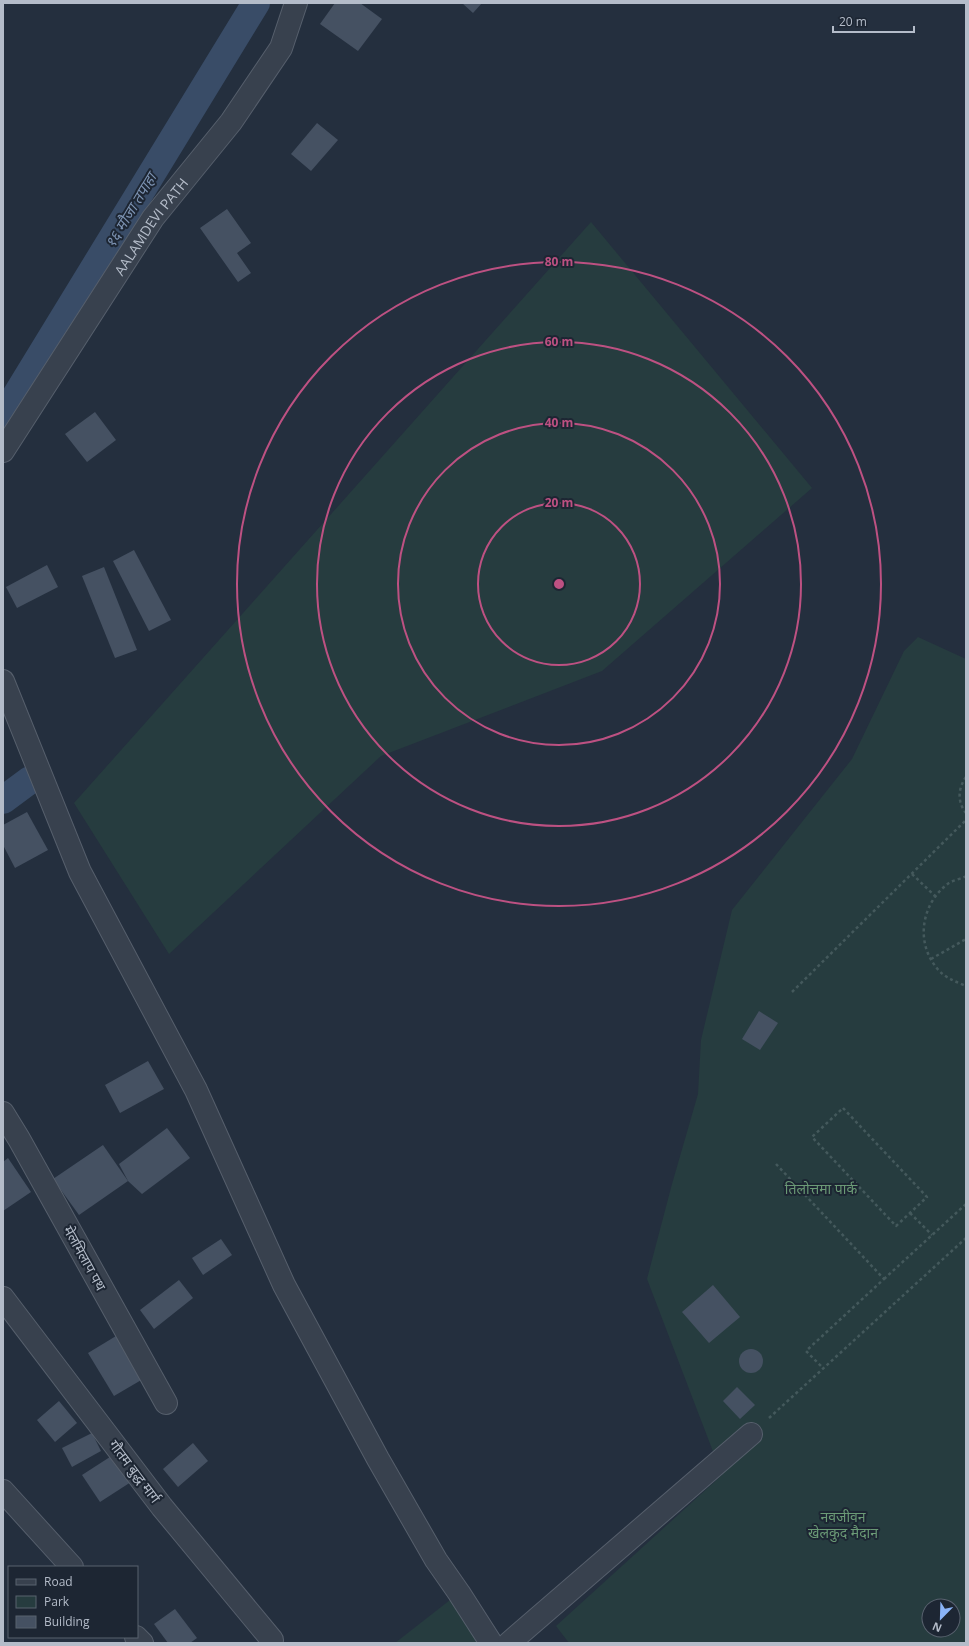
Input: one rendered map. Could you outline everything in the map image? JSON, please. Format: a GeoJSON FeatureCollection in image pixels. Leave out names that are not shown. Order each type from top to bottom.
{"type":"FeatureCollection","features":[{"type":"Feature","properties":{"kind":"street","name":"AALAMDEVI PATH"},"geometry":{"type":"LineString","coordinates":[[3,451],[153,218],[231,122],[281,48],[296,3]]}},
{"type":"Feature","properties":{"kind":"street"},"geometry":{"type":"LineString","coordinates":[[3,681],[80,872],[196,1090],[284,1285],[378,1459],[432,1553],[491,1643]]}},
{"type":"Feature","properties":{"kind":"street","name":"मेलमिलाप पथ"},"geometry":{"type":"LineString","coordinates":[[3,1113],[19,1139],[166,1403]]}},
{"type":"Feature","properties":{"kind":"street","name":"गौतम बुद्ध मार्ग"},"geometry":{"type":"LineString","coordinates":[[3,1298],[162,1507],[272,1640]]}},
{"type":"Feature","properties":{"kind":"street"},"geometry":{"type":"LineString","coordinates":[[509,1643],[751,1434]]}},
{"type":"Feature","properties":{"kind":"street"},"geometry":{"type":"LineString","coordinates":[[3,1491],[71,1566]]}},
{"type":"Feature","properties":{"kind":"path"},"geometry":{"type":"LineString","coordinates":[[966,777],[962,781],[959,791],[960,800],[966,813]]}},
{"type":"Feature","properties":{"kind":"path"},"geometry":{"type":"LineString","coordinates":[[792,992],[966,820]]}},
{"type":"Feature","properties":{"kind":"path"},"geometry":{"type":"LineString","coordinates":[[912,874],[935,896]]}},
{"type":"Feature","properties":{"kind":"path"},"geometry":{"type":"LineString","coordinates":[[966,876],[950,883],[935,896],[926,912],[923,931],[926,950],[936,967],[950,980],[966,986]]}},
{"type":"Feature","properties":{"kind":"path"},"geometry":{"type":"LineString","coordinates":[[931,959],[966,939]]}},
{"type":"Feature","properties":{"kind":"path"},"geometry":{"type":"LineString","coordinates":[[843,1108],[927,1197],[910,1213],[896,1226],[812,1137],[843,1108]]}},
{"type":"Feature","properties":{"kind":"path"},"geometry":{"type":"LineString","coordinates":[[776,1164],[884,1279]]}},
{"type":"Feature","properties":{"kind":"path"},"geometry":{"type":"LineString","coordinates":[[823,1368],[806,1351],[966,1204]]}},
{"type":"Feature","properties":{"kind":"path"},"geometry":{"type":"LineString","coordinates":[[910,1213],[932,1235]]}},
{"type":"Feature","properties":{"kind":"path"},"geometry":{"type":"LineString","coordinates":[[751,1434],[966,1238]]}},
{"type":"Feature","properties":{"kind":"green space"},"geometry":{"type":"Polygon","coordinates":[[[591,222],[812,488],[602,671],[381,756],[169,954],[74,803],[591,222]]]}},
{"type":"Feature","properties":{"kind":"green space","name":"तिलोत्तमा पार्क"},"geometry":{"type":"Polygon","coordinates":[[[918,637],[966,659],[966,1643],[569,1643],[556,1626],[722,1475],[647,1279],[698,1094],[701,1040],[732,910],[852,759],[904,651],[918,637]]]}},
{"type":"Feature","properties":{"kind":"green space"},"geometry":{"type":"Polygon","coordinates":[[[459,1593],[491,1643],[395,1643],[459,1593]]]}},
{"type":"Feature","properties":{"kind":"building"},"geometry":{"type":"Polygon","coordinates":[[[335,3],[360,3],[382,19],[358,51],[320,24],[335,3]]]}},
{"type":"Feature","properties":{"kind":"building"},"geometry":{"type":"Polygon","coordinates":[[[462,3],[482,3],[473,13],[462,3]]]}},
{"type":"Feature","properties":{"kind":"building"},"geometry":{"type":"Polygon","coordinates":[[[317,123],[338,140],[311,171],[291,154],[317,123]]]}},
{"type":"Feature","properties":{"kind":"building"},"geometry":{"type":"Polygon","coordinates":[[[227,209],[251,243],[237,253],[251,273],[238,282],[200,228],[227,209]]]}},
{"type":"Feature","properties":{"kind":"building"},"geometry":{"type":"Polygon","coordinates":[[[95,412],[116,440],[87,462],[65,434],[95,412]]]}},
{"type":"Feature","properties":{"kind":"building"},"geometry":{"type":"Polygon","coordinates":[[[134,550],[171,620],[149,631],[113,561],[134,550]]]}},
{"type":"Feature","properties":{"kind":"building"},"geometry":{"type":"Polygon","coordinates":[[[47,565],[58,587],[17,608],[6,587],[47,565]]]}},
{"type":"Feature","properties":{"kind":"building"},"geometry":{"type":"Polygon","coordinates":[[[104,567],[137,650],[115,658],[82,576],[104,567]]]}},
{"type":"Feature","properties":{"kind":"building"},"geometry":{"type":"Polygon","coordinates":[[[27,812],[48,850],[15,868],[3,845],[3,825],[27,812]]]}},
{"type":"Feature","properties":{"kind":"building"},"geometry":{"type":"Polygon","coordinates":[[[759,1011],[778,1023],[760,1050],[742,1039],[759,1011]]]}},
{"type":"Feature","properties":{"kind":"building"},"geometry":{"type":"Polygon","coordinates":[[[148,1061],[164,1089],[120,1113],[105,1085],[148,1061]]]}},
{"type":"Feature","properties":{"kind":"building"},"geometry":{"type":"Polygon","coordinates":[[[167,1128],[190,1158],[142,1194],[128,1181],[119,1164],[167,1128]]]}},
{"type":"Feature","properties":{"kind":"building"},"geometry":{"type":"Polygon","coordinates":[[[103,1145],[128,1181],[79,1215],[53,1179],[103,1145]]]}},
{"type":"Feature","properties":{"kind":"building"},"geometry":{"type":"Polygon","coordinates":[[[8,1158],[31,1192],[3,1211],[3,1162],[8,1158]]]}},
{"type":"Feature","properties":{"kind":"building"},"geometry":{"type":"Polygon","coordinates":[[[221,1239],[232,1255],[203,1275],[192,1258],[221,1239]]]}},
{"type":"Feature","properties":{"kind":"building"},"geometry":{"type":"Polygon","coordinates":[[[179,1280],[193,1298],[154,1329],[140,1310],[179,1280]]]}},
{"type":"Feature","properties":{"kind":"building"},"geometry":{"type":"Polygon","coordinates":[[[713,1285],[740,1317],[709,1343],[682,1312],[713,1285]]]}},
{"type":"Feature","properties":{"kind":"building"},"geometry":{"type":"Polygon","coordinates":[[[116,1336],[143,1379],[114,1396],[88,1353],[116,1336]]]}},
{"type":"Feature","properties":{"kind":"building"},"geometry":{"type":"Polygon","coordinates":[[[751,1349],[759,1353],[763,1361],[759,1369],[751,1373],[743,1369],[739,1361],[743,1353],[751,1349]]]}},
{"type":"Feature","properties":{"kind":"building"},"geometry":{"type":"Polygon","coordinates":[[[737,1387],[755,1405],[740,1419],[723,1401],[737,1387]]]}},
{"type":"Feature","properties":{"kind":"building"},"geometry":{"type":"Polygon","coordinates":[[[59,1401],[77,1423],[55,1442],[37,1420],[59,1401]]]}},
{"type":"Feature","properties":{"kind":"building"},"geometry":{"type":"Polygon","coordinates":[[[92,1433],[101,1451],[72,1467],[62,1448],[92,1433]]]}},
{"type":"Feature","properties":{"kind":"building"},"geometry":{"type":"Polygon","coordinates":[[[193,1443],[208,1461],[178,1487],[163,1469],[193,1443]]]}},
{"type":"Feature","properties":{"kind":"building"},"geometry":{"type":"Polygon","coordinates":[[[113,1455],[131,1482],[100,1502],[82,1475],[113,1455]]]}},
{"type":"Feature","properties":{"kind":"building"},"geometry":{"type":"Polygon","coordinates":[[[175,1609],[197,1638],[190,1643],[168,1643],[154,1624],[175,1609]]]}},
{"type":"Feature","properties":{"kind":"waterway","name":"१६ मौजा तपाहा"},"geometry":{"type":"LineString","coordinates":[[3,417],[256,3]]}},
{"type":"Feature","properties":{"kind":"waterway"},"geometry":{"type":"LineString","coordinates":[[3,800],[30,780]]}},
{"type":"Feature","properties":{"kind":"park label","name":"नवजीवन खेलकुद मैदान"},"geometry":{"type":"Point","coordinates":[843,1524]}}]}
